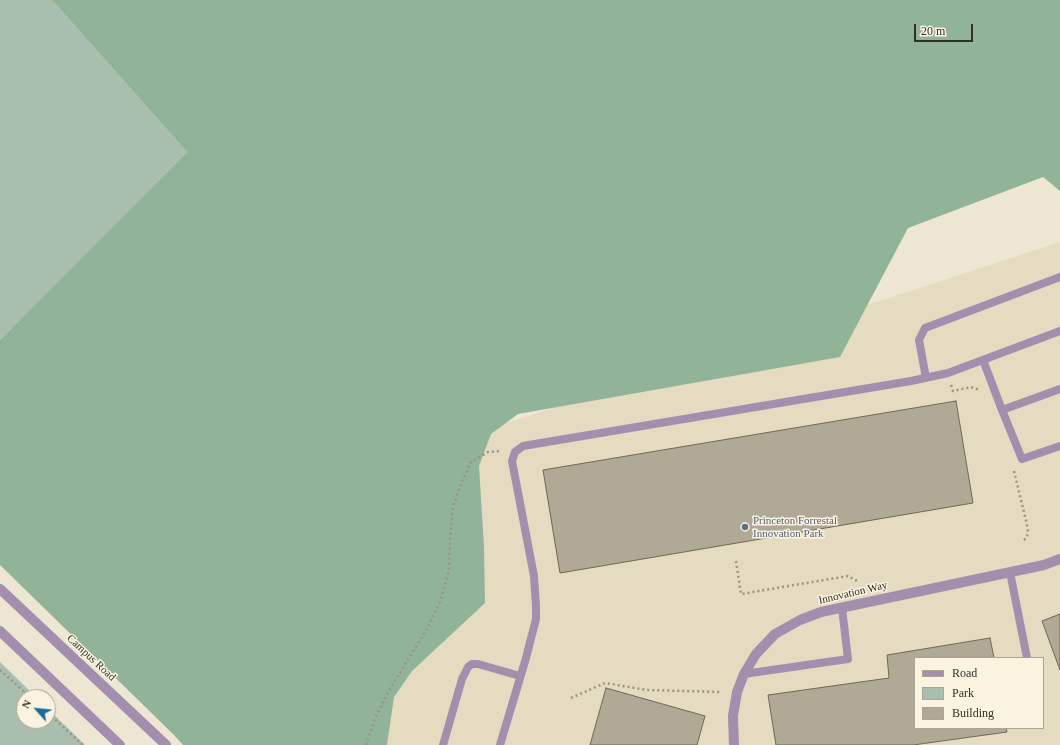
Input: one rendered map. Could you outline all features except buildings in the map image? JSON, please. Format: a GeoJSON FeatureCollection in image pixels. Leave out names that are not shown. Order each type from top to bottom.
{"type":"FeatureCollection","features":[{"type":"Feature","properties":{"kind":"street","name":"Innovation Way"},"geometry":{"type":"LineString","coordinates":[[734,745],[733,716],[737,692],[744,674],[756,654],[775,634],[800,620],[821,612],[1044,565],[1060,559]]}},
{"type":"Feature","properties":{"kind":"street","name":"Campus Road"},"geometry":{"type":"LineString","coordinates":[[0,589],[166,745]]}},
{"type":"Feature","properties":{"kind":"street"},"geometry":{"type":"LineString","coordinates":[[0,631],[120,745]]}},
{"type":"Feature","properties":{"kind":"lane"},"geometry":{"type":"LineString","coordinates":[[926,378],[919,340],[925,328],[1060,277]]}},
{"type":"Feature","properties":{"kind":"lane"},"geometry":{"type":"LineString","coordinates":[[500,745],[536,619],[534,576],[512,461],[516,452],[523,446],[926,378],[948,373],[1060,331]]}},
{"type":"Feature","properties":{"kind":"lane"},"geometry":{"type":"LineString","coordinates":[[982,360],[1022,459],[1060,446]]}},
{"type":"Feature","properties":{"kind":"lane"},"geometry":{"type":"LineString","coordinates":[[1002,410],[1060,389]]}},
{"type":"Feature","properties":{"kind":"lane"},"geometry":{"type":"LineString","coordinates":[[1010,572],[1027,657]]}},
{"type":"Feature","properties":{"kind":"lane"},"geometry":{"type":"LineString","coordinates":[[744,674],[848,659],[842,608]]}},
{"type":"Feature","properties":{"kind":"lane"},"geometry":{"type":"LineString","coordinates":[[443,745],[462,679],[468,667],[472,664],[478,664],[520,676]]}},
{"type":"Feature","properties":{"kind":"path"},"geometry":{"type":"LineString","coordinates":[[948,373],[953,391],[971,387],[980,390],[985,396]]}},
{"type":"Feature","properties":{"kind":"path"},"geometry":{"type":"LineString","coordinates":[[366,745],[376,716],[390,689],[428,627],[440,602],[449,570],[453,507],[461,484],[471,462],[488,452],[494,451]]}},
{"type":"Feature","properties":{"kind":"path"},"geometry":{"type":"LineString","coordinates":[[1012,466],[1028,529],[1027,537],[1022,542]]}},
{"type":"Feature","properties":{"kind":"path"},"geometry":{"type":"LineString","coordinates":[[736,561],[741,594],[848,576],[857,581]]}},
{"type":"Feature","properties":{"kind":"path"},"geometry":{"type":"LineString","coordinates":[[0,670],[21,689]]}},
{"type":"Feature","properties":{"kind":"path"},"geometry":{"type":"LineString","coordinates":[[572,698],[605,683],[647,690],[721,692]]}},
{"type":"Feature","properties":{"kind":"path"},"geometry":{"type":"LineString","coordinates":[[56,720],[83,745]]}},
{"type":"Feature","properties":{"kind":"shaded area","name":"Princeton Forrestal Innovation Park"},"geometry":{"type":"Polygon","coordinates":[[[1060,242],[1060,745],[348,745],[452,441],[1060,242]]]}},
{"type":"Feature","properties":{"kind":"green space"},"geometry":{"type":"Polygon","coordinates":[[[0,0],[52,0],[187,152],[0,340],[0,0]]]}},
{"type":"Feature","properties":{"kind":"green space"},"geometry":{"type":"Polygon","coordinates":[[[52,0],[1060,0],[1060,191],[1043,177],[908,228],[840,357],[518,414],[491,434],[479,466],[484,547],[485,603],[412,671],[394,697],[387,745],[183,745],[0,565],[0,340],[187,152],[52,0]]]}},
{"type":"Feature","properties":{"kind":"green space"},"geometry":{"type":"Polygon","coordinates":[[[0,662],[28,689],[16,689],[16,729],[56,729],[56,717],[85,745],[0,745],[0,662]]]}},
{"type":"Feature","properties":{"kind":"place","name":"Princeton Forrestal Innovation Park"},"geometry":{"type":"Point","coordinates":[745,527]}}]}
